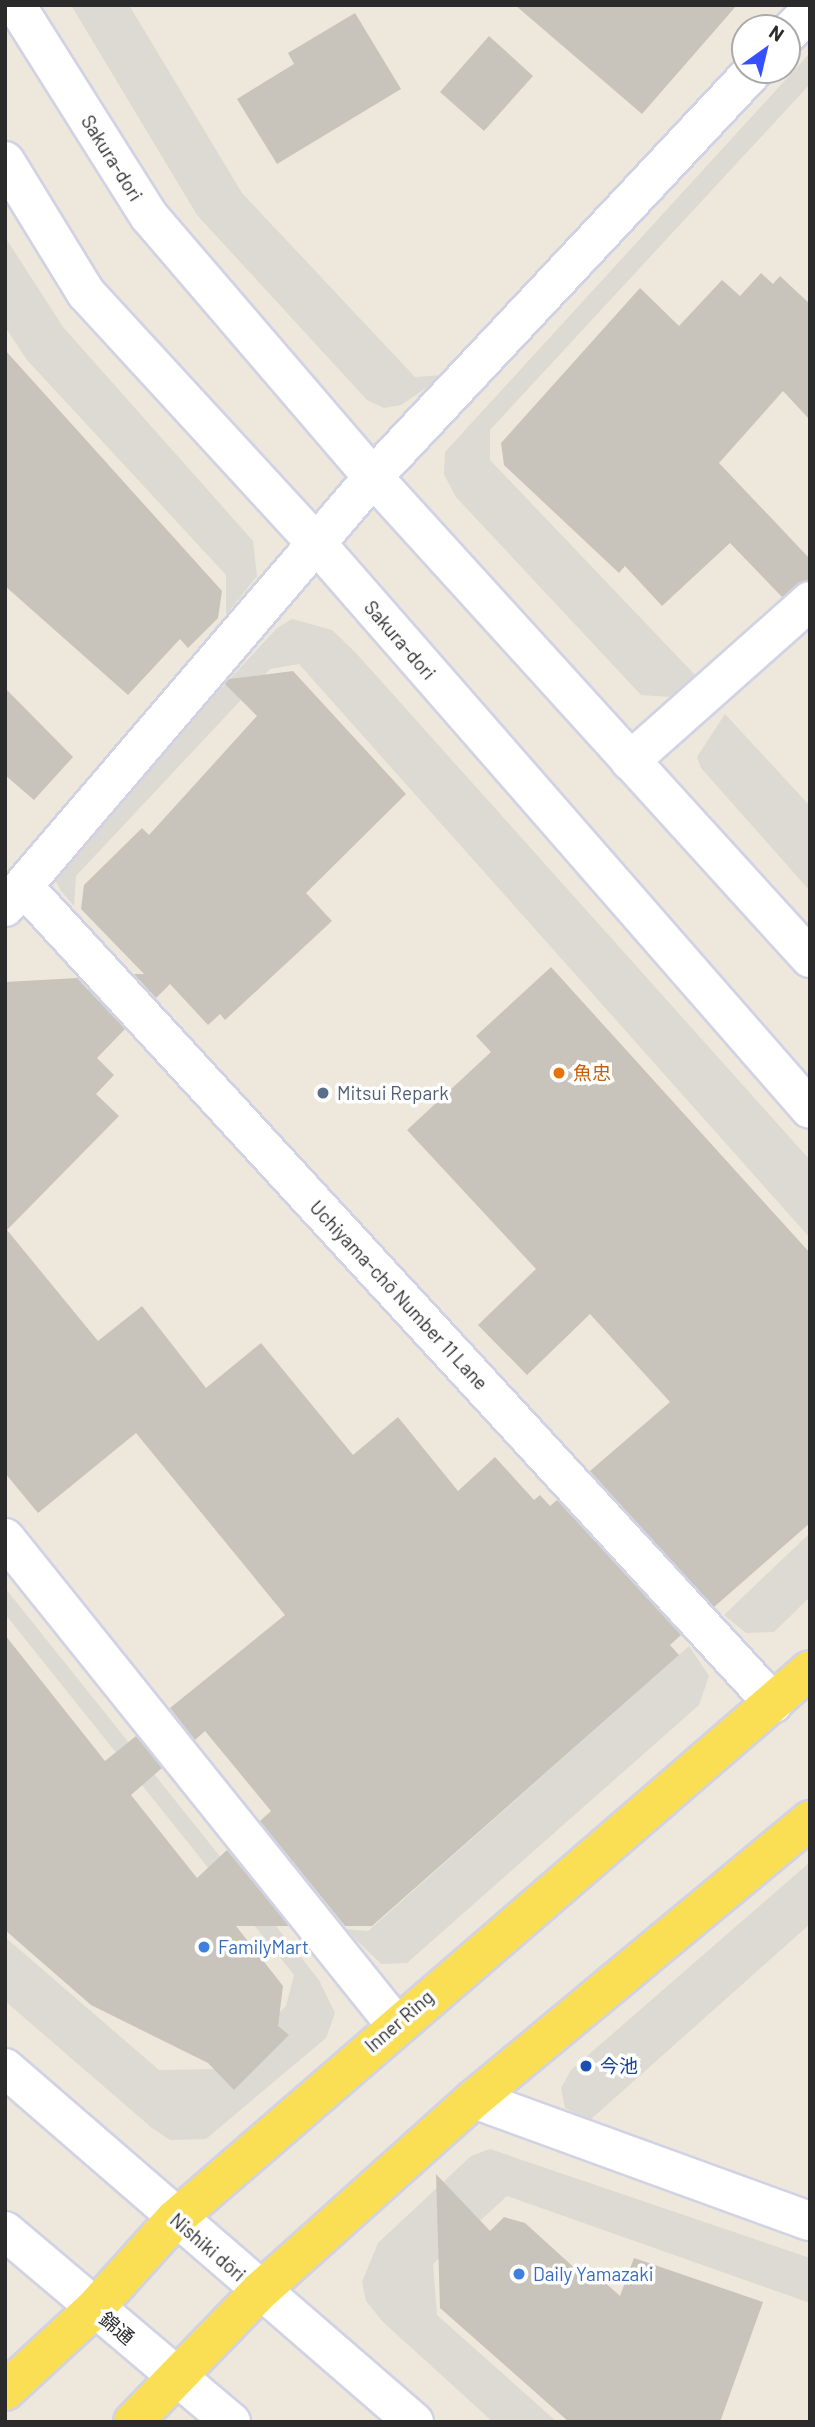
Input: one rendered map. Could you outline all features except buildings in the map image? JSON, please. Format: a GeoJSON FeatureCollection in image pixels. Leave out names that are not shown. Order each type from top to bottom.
{"type":"FeatureCollection","features":[{"type":"Feature","properties":{"kind":"main road","name":"Inner Ring"},"geometry":{"type":"LineString","coordinates":[[5,2391],[94,2309],[175,2219],[395,2024],[810,1670]]}},
{"type":"Feature","properties":{"kind":"main road"},"geometry":{"type":"LineString","coordinates":[[133,2422],[179,2381],[260,2291],[474,2099],[810,1820]]}},
{"type":"Feature","properties":{"kind":"street","name":"Sakura-dori"},"geometry":{"type":"LineString","coordinates":[[16,5],[149,216],[373,477],[810,958]]}},
{"type":"Feature","properties":{"kind":"street"},"geometry":{"type":"LineString","coordinates":[[15,897],[373,477],[741,84]]}},
{"type":"Feature","properties":{"kind":"street","name":"Sakura-dori"},"geometry":{"type":"LineString","coordinates":[[5,161],[86,293],[316,543],[810,1109]]}},
{"type":"Feature","properties":{"kind":"street"},"geometry":{"type":"LineString","coordinates":[[630,761],[810,601]]}},
{"type":"Feature","properties":{"kind":"street","name":"Uchiyama-chō Number 11 Lane"},"geometry":{"type":"LineString","coordinates":[[15,897],[773,1703]]}},
{"type":"Feature","properties":{"kind":"street"},"geometry":{"type":"LineString","coordinates":[[5,1538],[395,2024]]}},
{"type":"Feature","properties":{"kind":"street","name":"Nishiki dōri"},"geometry":{"type":"LineString","coordinates":[[5,2068],[175,2219],[414,2422]]}},
{"type":"Feature","properties":{"kind":"street"},"geometry":{"type":"LineString","coordinates":[[474,2099],[810,2221]]}},
{"type":"Feature","properties":{"kind":"street","name":"錦通"},"geometry":{"type":"LineString","coordinates":[[5,2231],[179,2381],[231,2422]]}},
{"type":"Feature","properties":{"kind":"shaded area"},"geometry":{"type":"Polygon","coordinates":[[[71,5],[129,5],[242,193],[415,377],[445,375],[401,405],[384,408],[367,400],[197,215],[71,5]]]}},
{"type":"Feature","properties":{"kind":"shaded area"},"geometry":{"type":"Polygon","coordinates":[[[810,53],[810,84],[490,430],[490,460],[697,677],[669,697],[641,695],[455,496],[444,474],[445,452],[782,84],[801,84],[801,63],[810,53]]]}},
{"type":"Feature","properties":{"kind":"shaded area"},"geometry":{"type":"Polygon","coordinates":[[[5,237],[63,327],[253,541],[257,576],[226,615],[226,575],[27,360],[5,327],[5,237]]]}},
{"type":"Feature","properties":{"kind":"shaded area"},"geometry":{"type":"Polygon","coordinates":[[[292,619],[332,630],[356,653],[810,1160],[810,1238],[299,664],[270,669],[76,876],[74,906],[61,891],[55,880],[65,857],[277,628],[292,619]]]}},
{"type":"Feature","properties":{"kind":"shaded area"},"geometry":{"type":"Polygon","coordinates":[[[725,714],[810,806],[810,891],[701,768],[697,757],[725,714]]]}},
{"type":"Feature","properties":{"kind":"shaded area"},"geometry":{"type":"Polygon","coordinates":[[[810,1533],[810,1597],[774,1632],[746,1633],[724,1615],[810,1533]]]}},
{"type":"Feature","properties":{"kind":"shaded area"},"geometry":{"type":"Polygon","coordinates":[[[5,1588],[319,1980],[335,2013],[326,2038],[206,2139],[170,2140],[152,2128],[5,2001],[5,1937],[159,2070],[218,2069],[286,2006],[294,1975],[5,1614],[5,1588]]]}},
{"type":"Feature","properties":{"kind":"shaded area"},"geometry":{"type":"Polygon","coordinates":[[[689,1646],[709,1676],[699,1705],[407,1963],[381,1964],[345,1929],[368,1931],[689,1646]]]}},
{"type":"Feature","properties":{"kind":"shaded area"},"geometry":{"type":"Polygon","coordinates":[[[810,1862],[810,1924],[590,2120],[565,2108],[561,2088],[571,2070],[810,1862]]]}},
{"type":"Feature","properties":{"kind":"shaded area"},"geometry":{"type":"Polygon","coordinates":[[[490,2149],[810,2258],[810,2303],[507,2196],[433,2264],[437,2315],[557,2422],[493,2422],[383,2322],[366,2301],[362,2282],[378,2243],[471,2156],[490,2149]]]}},
{"type":"Feature","properties":{"kind":"place","name":"魚忠"},"geometry":{"type":"Point","coordinates":[559,1073]}},
{"type":"Feature","properties":{"kind":"place","name":"Mitsui Repark"},"geometry":{"type":"Point","coordinates":[323,1093]}},
{"type":"Feature","properties":{"kind":"place","name":"FamilyMart"},"geometry":{"type":"Point","coordinates":[204,1947]}},
{"type":"Feature","properties":{"kind":"place","name":"今池"},"geometry":{"type":"Point","coordinates":[586,2066]}},
{"type":"Feature","properties":{"kind":"place","name":"Daily Yamazaki"},"geometry":{"type":"Point","coordinates":[519,2274]}}]}
